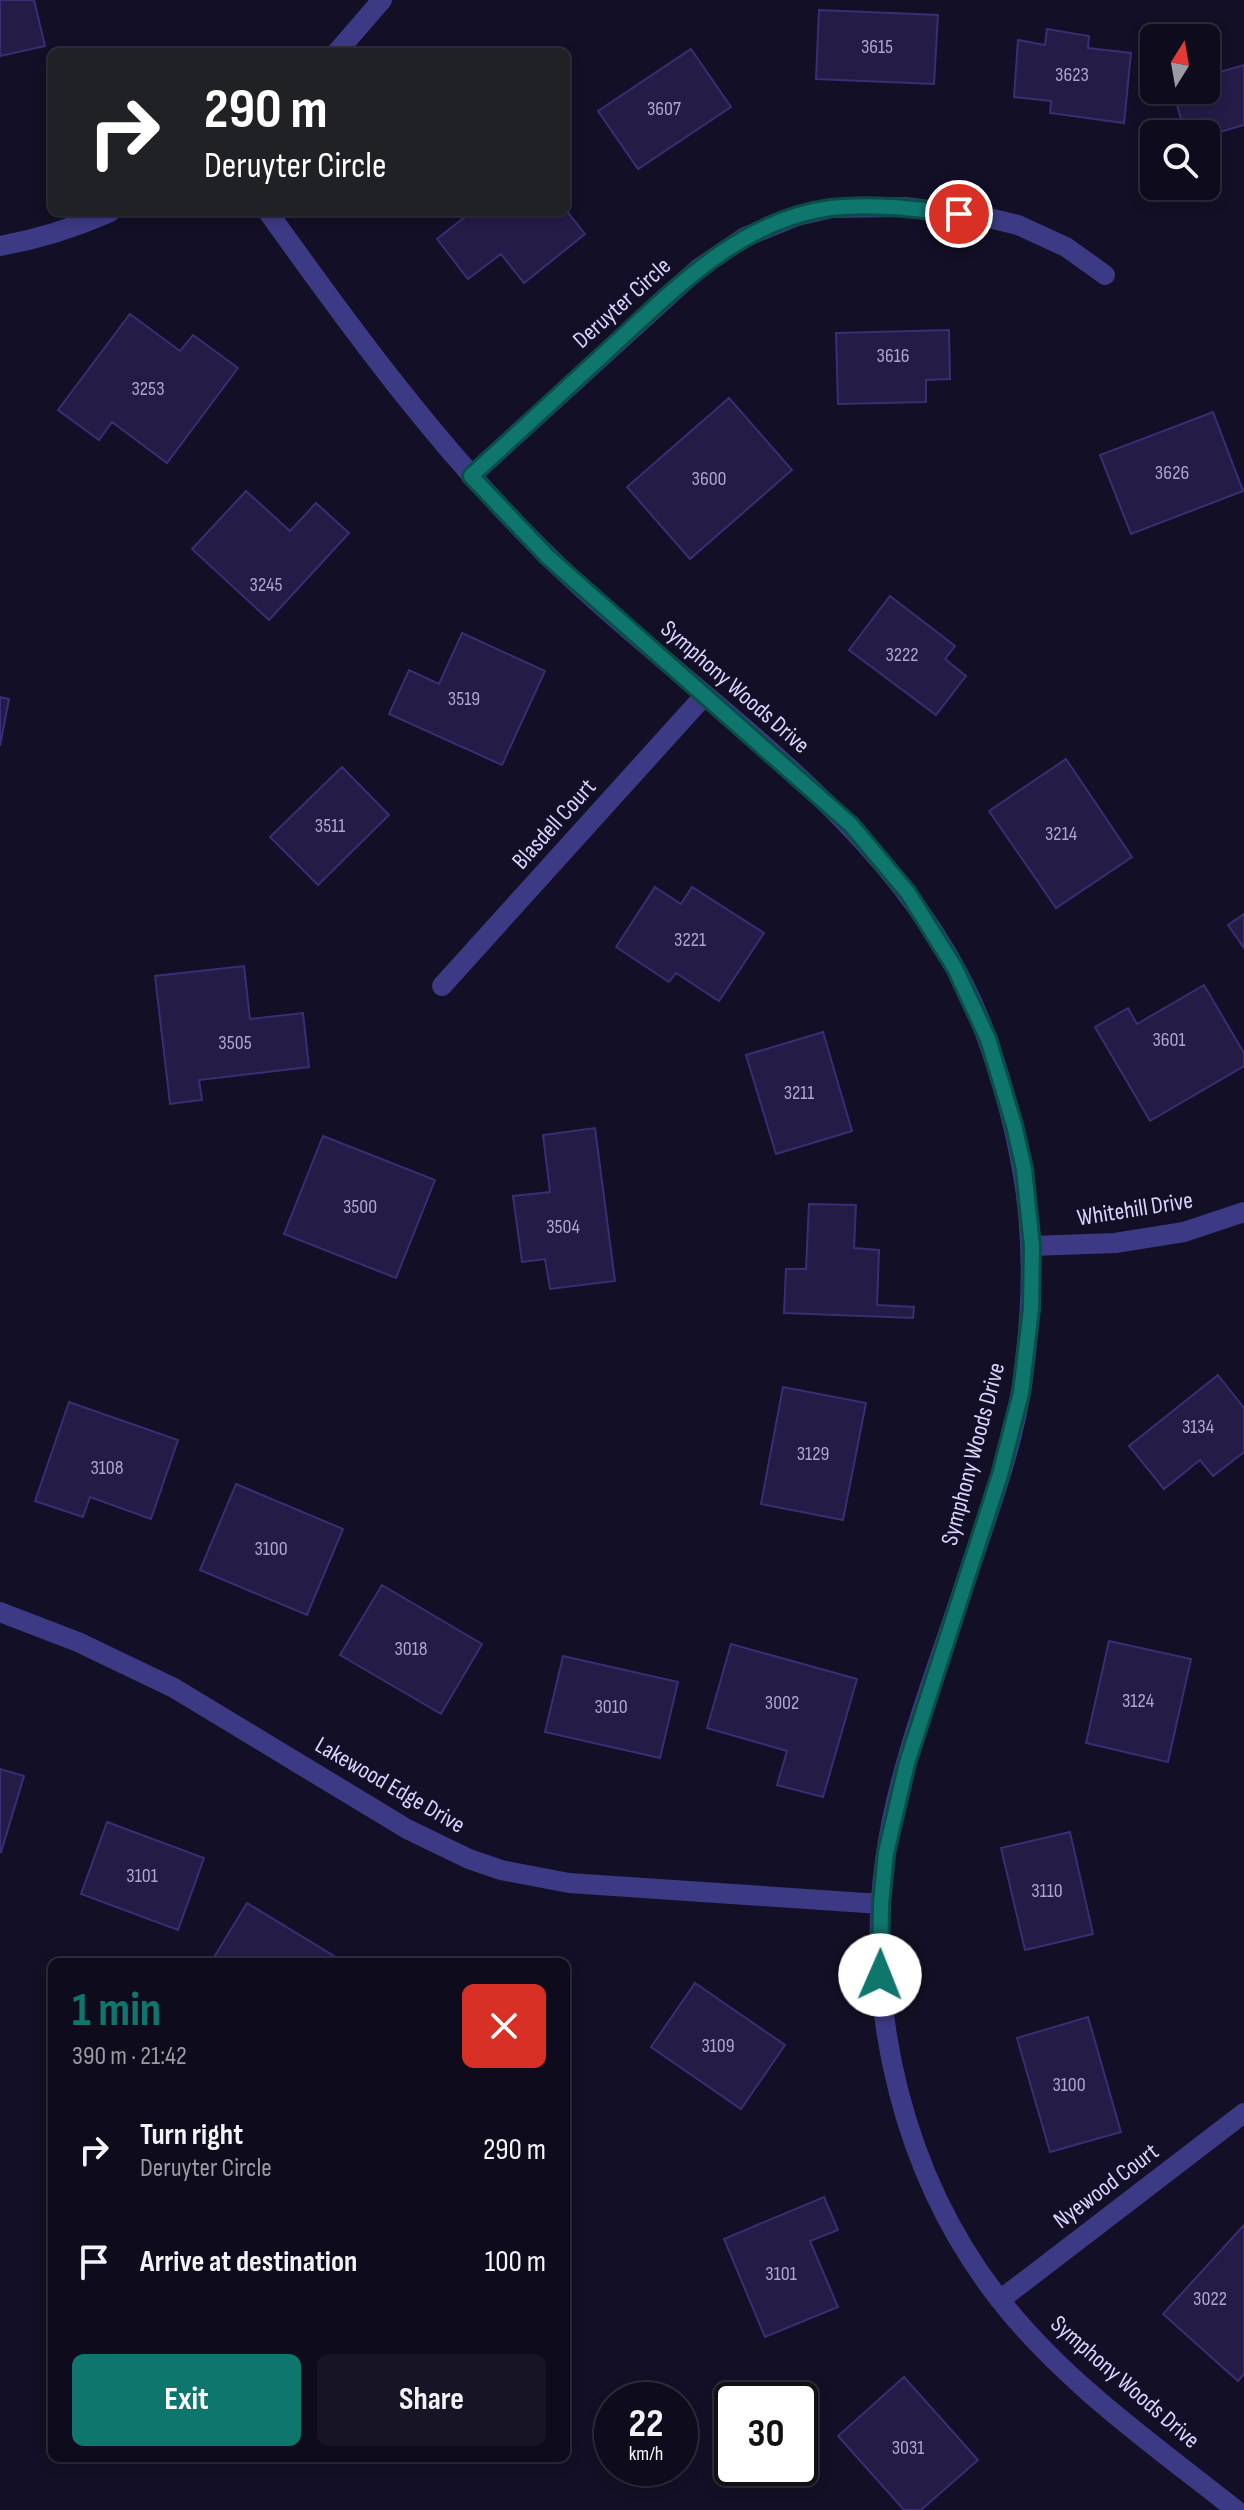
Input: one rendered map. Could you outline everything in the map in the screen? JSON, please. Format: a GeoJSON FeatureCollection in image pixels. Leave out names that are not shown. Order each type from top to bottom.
{"type":"FeatureCollection","features":[{"type":"Feature","properties":{"kind":"street"},"geometry":{"type":"LineString","coordinates":[[340,48],[382,0]]}},
{"type":"Feature","properties":{"kind":"street","name":"Deruyter Circle"},"geometry":{"type":"LineString","coordinates":[[471,476],[699,268],[745,237],[797,216],[832,208],[905,207],[985,217],[1018,225],[1066,247],[1105,275]]}},
{"type":"Feature","properties":{"kind":"street"},"geometry":{"type":"LineString","coordinates":[[0,246],[36,239],[101,216]]}},
{"type":"Feature","properties":{"kind":"street","name":"Symphony Woods Drive"},"geometry":{"type":"LineString","coordinates":[[271,216],[347,323],[471,476],[548,557],[851,825],[908,893],[955,968],[988,1039],[1024,1169],[1032,1246],[1031,1309],[1021,1393],[1000,1475],[907,1763],[886,1853],[881,1904],[880,1975],[890,2056],[912,2140],[937,2198],[970,2258],[1000,2300],[1044,2351],[1105,2405],[1236,2510]]}},
{"type":"Feature","properties":{"kind":"street","name":"Blasdell Court"},"geometry":{"type":"LineString","coordinates":[[442,986],[704,696]]}},
{"type":"Feature","properties":{"kind":"street","name":"Whitehill Drive"},"geometry":{"type":"LineString","coordinates":[[1032,1246],[1115,1243],[1184,1232],[1244,1212]]}},
{"type":"Feature","properties":{"kind":"street","name":"Lakewood Edge Drive"},"geometry":{"type":"LineString","coordinates":[[0,1612],[78,1642],[174,1688],[407,1829],[490,1866],[569,1883],[881,1904]]}},
{"type":"Feature","properties":{"kind":"street","name":"Nyewood Court"},"geometry":{"type":"LineString","coordinates":[[1000,2300],[1244,2113]]}},
{"type":"Feature","properties":{"kind":"building"},"geometry":{"type":"Polygon","coordinates":[[[0,0],[34,0],[45,46],[0,56],[0,0]]]}},
{"type":"Feature","properties":{"kind":"building"},"geometry":{"type":"Polygon","coordinates":[[[819,10],[938,15],[934,84],[816,79],[819,10]]]}},
{"type":"Feature","properties":{"kind":"building"},"geometry":{"type":"Polygon","coordinates":[[[1047,29],[1089,36],[1088,48],[1131,53],[1124,123],[1050,113],[1051,101],[1014,97],[1018,40],[1045,45],[1047,29]]]}},
{"type":"Feature","properties":{"kind":"building"},"geometry":{"type":"Polygon","coordinates":[[[691,49],[731,107],[638,169],[598,111],[691,49]]]}},
{"type":"Feature","properties":{"kind":"building"},"geometry":{"type":"Polygon","coordinates":[[[1244,65],[1244,125],[1220,132],[1220,120],[1181,120],[1177,104],[1220,104],[1220,72],[1244,65]]]}},
{"type":"Feature","properties":{"kind":"building"},"geometry":{"type":"Polygon","coordinates":[[[570,215],[585,234],[524,283],[501,254],[468,279],[437,239],[466,216],[570,215]]]}},
{"type":"Feature","properties":{"kind":"building"},"geometry":{"type":"Polygon","coordinates":[[[130,314],[180,351],[193,335],[238,368],[167,463],[112,422],[99,440],[58,410],[130,314]]]}},
{"type":"Feature","properties":{"kind":"building"},"geometry":{"type":"Polygon","coordinates":[[[949,330],[950,379],[926,380],[926,402],[838,404],[836,333],[949,330]]]}},
{"type":"Feature","properties":{"kind":"building"},"geometry":{"type":"Polygon","coordinates":[[[729,398],[792,470],[690,559],[627,487],[729,398]]]}},
{"type":"Feature","properties":{"kind":"building"},"geometry":{"type":"Polygon","coordinates":[[[1213,412],[1243,491],[1131,534],[1100,455],[1213,412]]]}},
{"type":"Feature","properties":{"kind":"building"},"geometry":{"type":"Polygon","coordinates":[[[246,491],[290,531],[316,503],[349,533],[269,620],[192,549],[246,491]]]}},
{"type":"Feature","properties":{"kind":"building"},"geometry":{"type":"Polygon","coordinates":[[[890,596],[955,646],[945,659],[966,676],[936,715],[849,650],[890,596]]]}},
{"type":"Feature","properties":{"kind":"building"},"geometry":{"type":"Polygon","coordinates":[[[462,633],[545,671],[502,765],[389,714],[409,670],[439,684],[462,633]]]}},
{"type":"Feature","properties":{"kind":"building"},"geometry":{"type":"Polygon","coordinates":[[[0,697],[9,699],[0,746],[0,697]]]}},
{"type":"Feature","properties":{"kind":"building"},"geometry":{"type":"Polygon","coordinates":[[[1066,759],[1132,857],[1056,908],[989,811],[1066,759]]]}},
{"type":"Feature","properties":{"kind":"building"},"geometry":{"type":"Polygon","coordinates":[[[342,767],[389,815],[318,885],[270,837],[342,767]]]}},
{"type":"Feature","properties":{"kind":"building"},"geometry":{"type":"Polygon","coordinates":[[[655,887],[681,904],[692,887],[764,933],[719,1001],[676,973],[669,982],[616,947],[655,887]]]}},
{"type":"Feature","properties":{"kind":"building"},"geometry":{"type":"Polygon","coordinates":[[[1244,914],[1244,948],[1228,925],[1244,914]]]}},
{"type":"Feature","properties":{"kind":"building"},"geometry":{"type":"Polygon","coordinates":[[[244,966],[250,1019],[303,1013],[309,1067],[199,1080],[202,1100],[170,1104],[155,976],[244,966]]]}},
{"type":"Feature","properties":{"kind":"building"},"geometry":{"type":"Polygon","coordinates":[[[1204,985],[1244,1053],[1244,1066],[1150,1121],[1095,1027],[1128,1008],[1137,1024],[1204,985]]]}},
{"type":"Feature","properties":{"kind":"building"},"geometry":{"type":"Polygon","coordinates":[[[823,1032],[852,1131],[776,1154],[746,1055],[823,1032]]]}},
{"type":"Feature","properties":{"kind":"building"},"geometry":{"type":"Polygon","coordinates":[[[595,1128],[615,1281],[550,1289],[545,1259],[522,1262],[513,1196],[550,1192],[543,1135],[595,1128]]]}},
{"type":"Feature","properties":{"kind":"building"},"geometry":{"type":"Polygon","coordinates":[[[323,1136],[435,1180],[396,1278],[284,1234],[323,1136]]]}},
{"type":"Feature","properties":{"kind":"building"},"geometry":{"type":"Polygon","coordinates":[[[809,1204],[856,1205],[854,1248],[879,1250],[877,1305],[914,1307],[913,1318],[784,1313],[786,1269],[806,1269],[809,1204]]]}},
{"type":"Feature","properties":{"kind":"building"},"geometry":{"type":"Polygon","coordinates":[[[1218,1375],[1244,1408],[1244,1452],[1213,1476],[1200,1460],[1164,1489],[1129,1446],[1218,1375]]]}},
{"type":"Feature","properties":{"kind":"building"},"geometry":{"type":"Polygon","coordinates":[[[783,1387],[866,1403],[843,1520],[761,1504],[783,1387]]]}},
{"type":"Feature","properties":{"kind":"building"},"geometry":{"type":"Polygon","coordinates":[[[69,1402],[178,1440],[151,1519],[90,1497],[83,1517],[35,1501],[69,1402]]]}},
{"type":"Feature","properties":{"kind":"building"},"geometry":{"type":"Polygon","coordinates":[[[236,1484],[343,1529],[307,1615],[200,1570],[236,1484]]]}},
{"type":"Feature","properties":{"kind":"building"},"geometry":{"type":"Polygon","coordinates":[[[382,1585],[482,1644],[441,1714],[340,1655],[382,1585]]]}},
{"type":"Feature","properties":{"kind":"building"},"geometry":{"type":"Polygon","coordinates":[[[1109,1641],[1191,1659],[1168,1762],[1086,1743],[1109,1641]]]}},
{"type":"Feature","properties":{"kind":"building"},"geometry":{"type":"Polygon","coordinates":[[[731,1644],[857,1679],[823,1797],[777,1785],[787,1751],[707,1728],[731,1644]]]}},
{"type":"Feature","properties":{"kind":"building"},"geometry":{"type":"Polygon","coordinates":[[[563,1656],[678,1682],[660,1758],[545,1732],[563,1656]]]}},
{"type":"Feature","properties":{"kind":"building"},"geometry":{"type":"Polygon","coordinates":[[[0,1769],[24,1776],[1,1852],[0,1852],[0,1769]]]}},
{"type":"Feature","properties":{"kind":"building"},"geometry":{"type":"Polygon","coordinates":[[[107,1822],[204,1858],[178,1930],[81,1894],[107,1822]]]}},
{"type":"Feature","properties":{"kind":"building"},"geometry":{"type":"Polygon","coordinates":[[[1070,1832],[1093,1934],[1025,1950],[1001,1848],[1070,1832]]]}},
{"type":"Feature","properties":{"kind":"building"},"geometry":{"type":"Polygon","coordinates":[[[247,1903],[337,1958],[213,1958],[247,1903]]]}},
{"type":"Feature","properties":{"kind":"building"},"geometry":{"type":"Polygon","coordinates":[[[695,1983],[785,2045],[741,2109],[651,2047],[695,1983]]]}},
{"type":"Feature","properties":{"kind":"building"},"geometry":{"type":"Polygon","coordinates":[[[1088,2017],[1121,2132],[1050,2152],[1017,2038],[1088,2017]]]}},
{"type":"Feature","properties":{"kind":"building"},"geometry":{"type":"Polygon","coordinates":[[[824,2197],[838,2230],[810,2241],[838,2307],[765,2337],[724,2239],[824,2197]]]}},
{"type":"Feature","properties":{"kind":"building"},"geometry":{"type":"Polygon","coordinates":[[[1244,2225],[1244,2374],[1238,2381],[1163,2314],[1244,2225]]]}},
{"type":"Feature","properties":{"kind":"building"},"geometry":{"type":"Polygon","coordinates":[[[904,2377],[978,2460],[921,2510],[904,2510],[838,2436],[904,2377]]]}},
{"type":"Feature","properties":{"kind":"route"},"geometry":{"type":"LineString","coordinates":[[880,1975],[881,1904],[886,1853],[907,1763],[1000,1475],[1021,1393],[1031,1309],[1032,1246],[1024,1169],[1014,1125],[988,1039],[955,968],[908,893],[851,825],[548,557],[471,476],[699,268],[745,237],[797,216],[832,208],[905,207],[959,214]]}}]}
